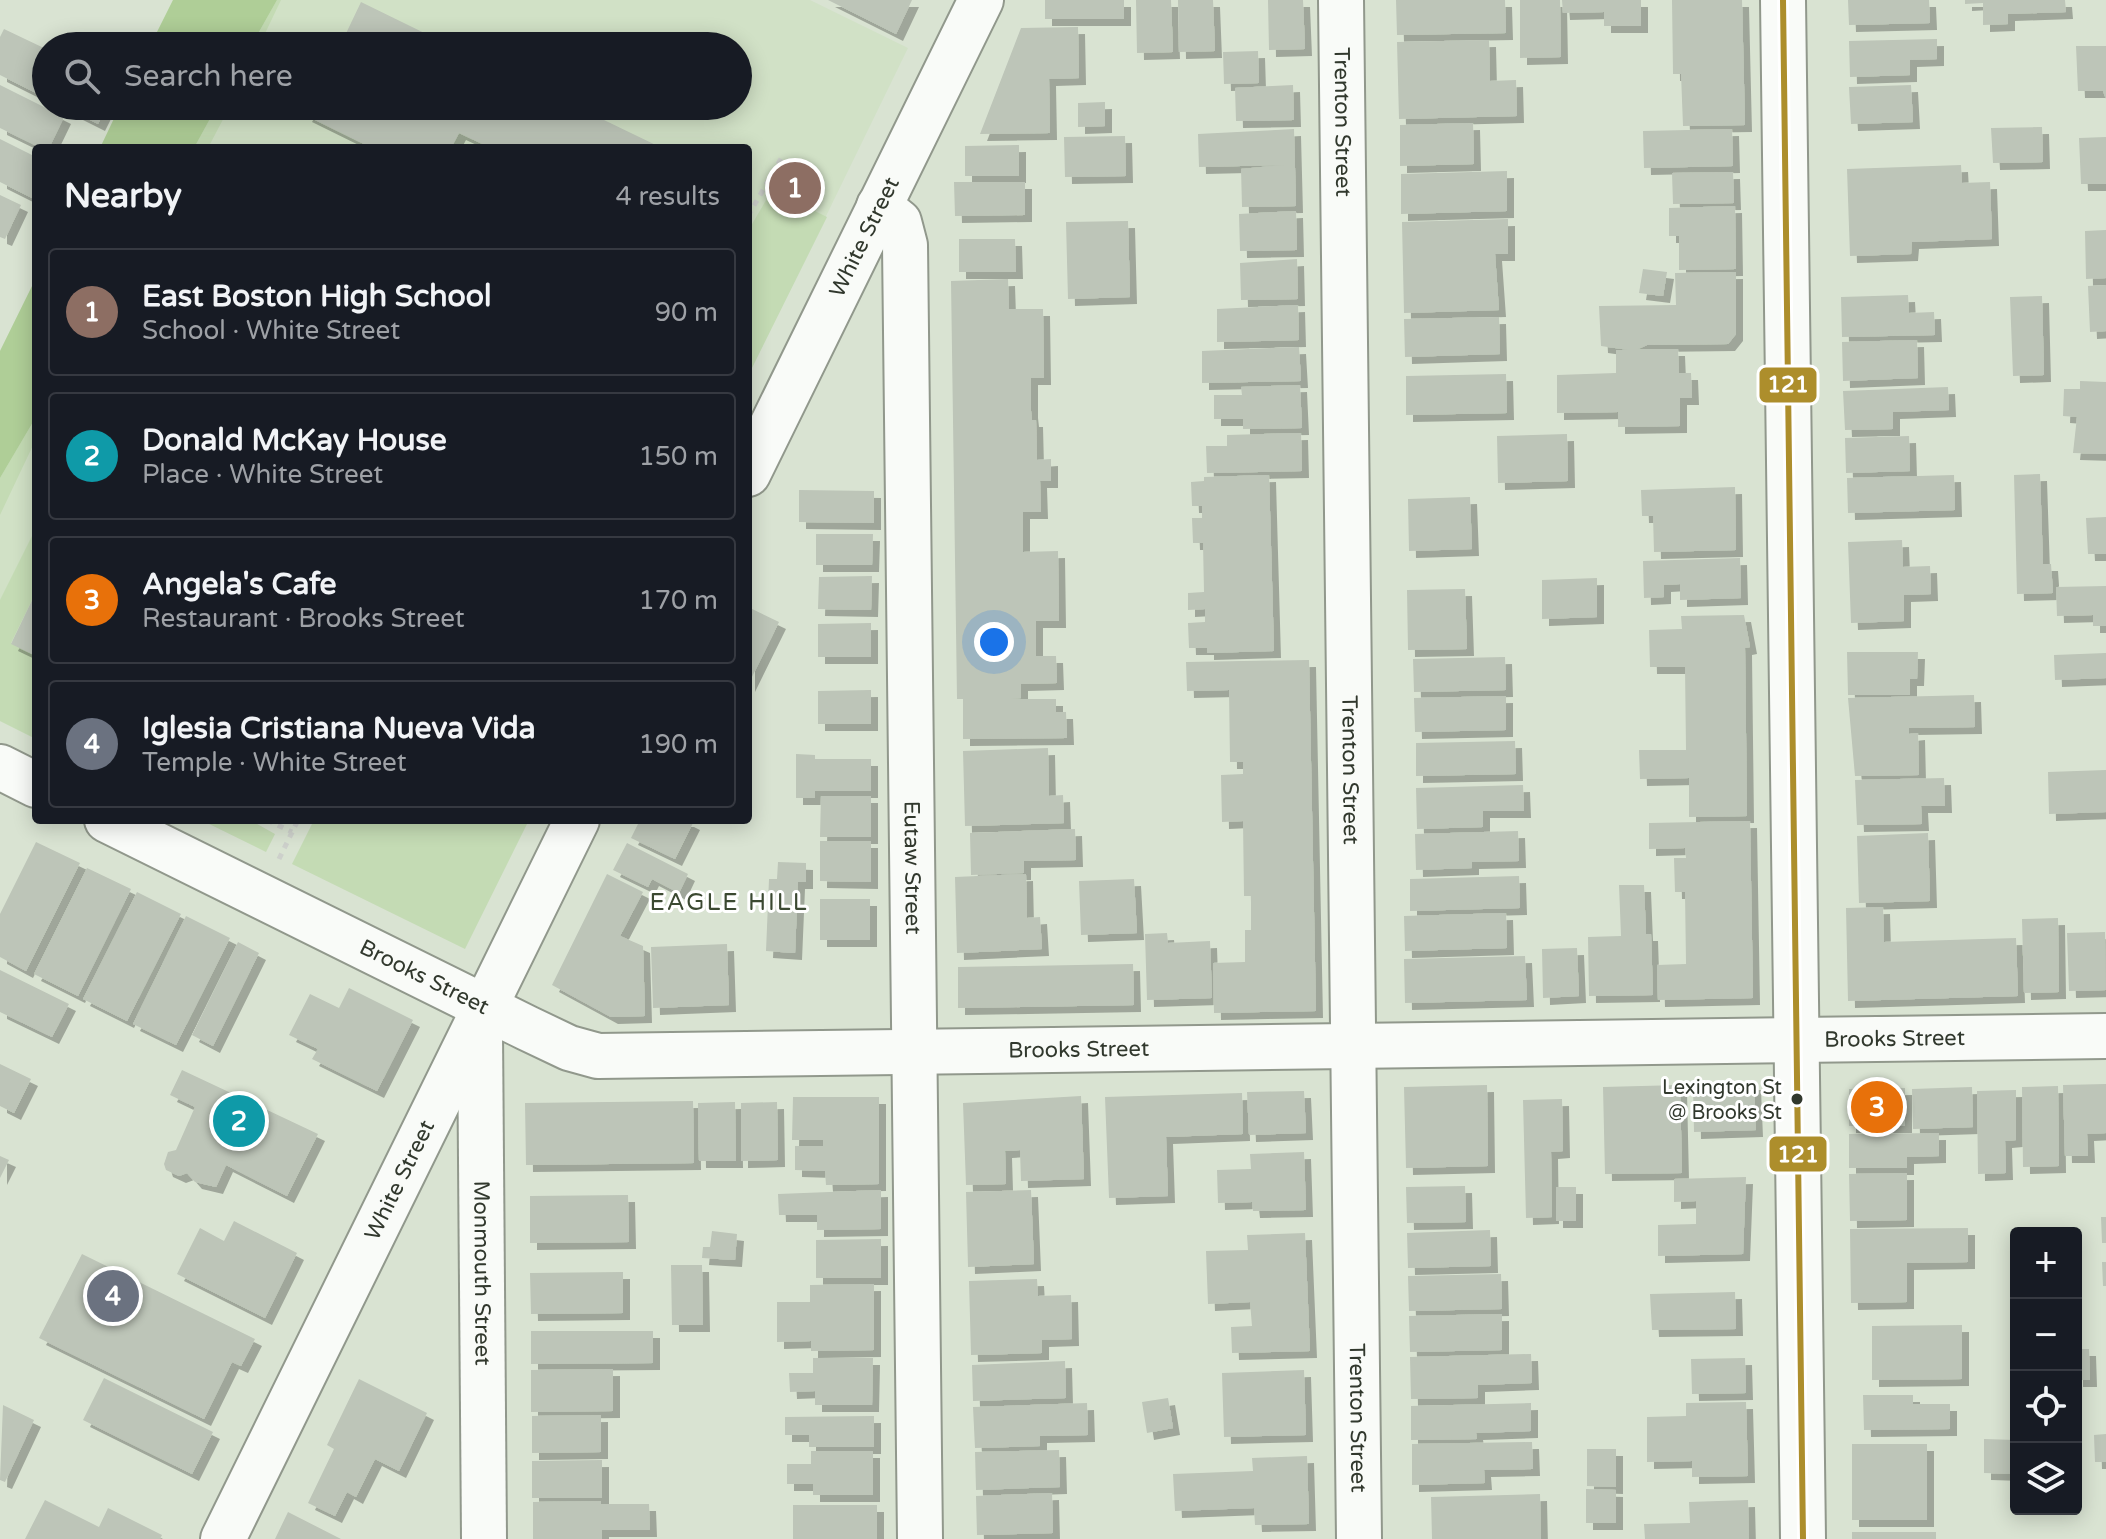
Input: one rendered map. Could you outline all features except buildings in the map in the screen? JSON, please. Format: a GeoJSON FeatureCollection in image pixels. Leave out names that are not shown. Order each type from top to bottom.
{"type":"FeatureCollection","features":[{"type":"Feature","properties":{"kind":"street","name":"White Street"},"geometry":{"type":"LineString","coordinates":[[752,466],[981,0]]}},
{"type":"Feature","properties":{"kind":"street","name":"Trenton Street"},"geometry":{"type":"LineString","coordinates":[[1341,0],[1359,1539]]}},
{"type":"Feature","properties":{"kind":"street"},"geometry":{"type":"LineString","coordinates":[[1783,0],[1803,1539]]}},
{"type":"Feature","properties":{"kind":"street","name":"Eutaw Street"},"geometry":{"type":"LineString","coordinates":[[879,206],[899,222],[905,245],[920,1539]]}},
{"type":"Feature","properties":{"kind":"street","name":"Brooks Street"},"geometry":{"type":"LineString","coordinates":[[115,824],[569,1048],[598,1056],[2106,1036]]}},
{"type":"Feature","properties":{"kind":"street","name":"White Street"},"geometry":{"type":"LineString","coordinates":[[223,1539],[575,824]]}},
{"type":"Feature","properties":{"kind":"street","name":"Monmouth Street"},"geometry":{"type":"LineString","coordinates":[[484,1539],[478,1063],[485,1007]]}},
{"type":"Feature","properties":{"kind":"path"},"geometry":{"type":"LineString","coordinates":[[752,209],[782,157]]}},
{"type":"Feature","properties":{"kind":"path"},"geometry":{"type":"LineString","coordinates":[[275,824],[292,832]]}},
{"type":"Feature","properties":{"kind":"path"},"geometry":{"type":"LineString","coordinates":[[276,864],[296,824]]}},
{"type":"Feature","properties":{"kind":"shaded area"},"geometry":{"type":"Polygon","coordinates":[[[173,0],[810,0],[908,48],[752,368],[752,144],[102,144],[113,120],[752,120],[752,32],[157,32],[173,0]]]}},
{"type":"Feature","properties":{"kind":"shaded area"},"geometry":{"type":"Polygon","coordinates":[[[277,0],[281,0],[266,32],[259,32],[277,0]]]}},
{"type":"Feature","properties":{"kind":"shaded area"},"geometry":{"type":"Polygon","coordinates":[[[209,120],[223,120],[210,144],[196,144],[209,120]]]}},
{"type":"Feature","properties":{"kind":"shaded area"},"geometry":{"type":"Polygon","coordinates":[[[772,190],[827,217],[752,368],[752,224],[772,190]]]}},
{"type":"Feature","properties":{"kind":"shaded area"},"geometry":{"type":"Polygon","coordinates":[[[32,286],[32,737],[0,721],[0,351],[32,286]]]}},
{"type":"Feature","properties":{"kind":"shaded area"},"geometry":{"type":"Polygon","coordinates":[[[32,424],[32,447],[0,515],[0,478],[32,424]]]}},
{"type":"Feature","properties":{"kind":"shaded area"},"geometry":{"type":"Polygon","coordinates":[[[32,536],[32,600],[11,643],[32,654],[32,737],[0,721],[0,600],[32,536]]]}},
{"type":"Feature","properties":{"kind":"shaded area"},"geometry":{"type":"Polygon","coordinates":[[[209,824],[257,824],[275,834],[266,852],[209,824]]]}},
{"type":"Feature","properties":{"kind":"shaded area"},"geometry":{"type":"Polygon","coordinates":[[[312,824],[527,824],[465,949],[292,864],[312,824]]]}},
{"type":"Feature","properties":{"kind":"green space"},"geometry":{"type":"Polygon","coordinates":[[[173,0],[277,0],[259,32],[157,32],[173,0]]]}},
{"type":"Feature","properties":{"kind":"green space"},"geometry":{"type":"Polygon","coordinates":[[[113,120],[209,120],[196,144],[102,144],[113,120]]]}},
{"type":"Feature","properties":{"kind":"green space"},"geometry":{"type":"Polygon","coordinates":[[[32,286],[32,424],[0,478],[0,351],[32,286]]]}},
{"type":"Feature","properties":{"kind":"transit line","name":"121"},"geometry":{"type":"LineString","coordinates":[[1783,0],[1803,1539]]}},
{"type":"Feature","properties":{"kind":"place","name":"East Boston High School"},"geometry":{"type":"Point","coordinates":[795,188]}},
{"type":"Feature","properties":{"kind":"place","name":"Lexington St @ Brooks St"},"geometry":{"type":"Point","coordinates":[1797,1099]}},
{"type":"Feature","properties":{"kind":"place","name":"Angela's Cafe"},"geometry":{"type":"Point","coordinates":[1877,1107]}},
{"type":"Feature","properties":{"kind":"place","name":"Donald McKay House"},"geometry":{"type":"Point","coordinates":[239,1121]}},
{"type":"Feature","properties":{"kind":"place","name":"Iglesia Cristiana Nueva Vida"},"geometry":{"type":"Point","coordinates":[113,1296]}},
{"type":"Feature","properties":{"kind":"district","name":"EAGLE HILL"},"geometry":{"type":"Point","coordinates":[729,902]}}]}
